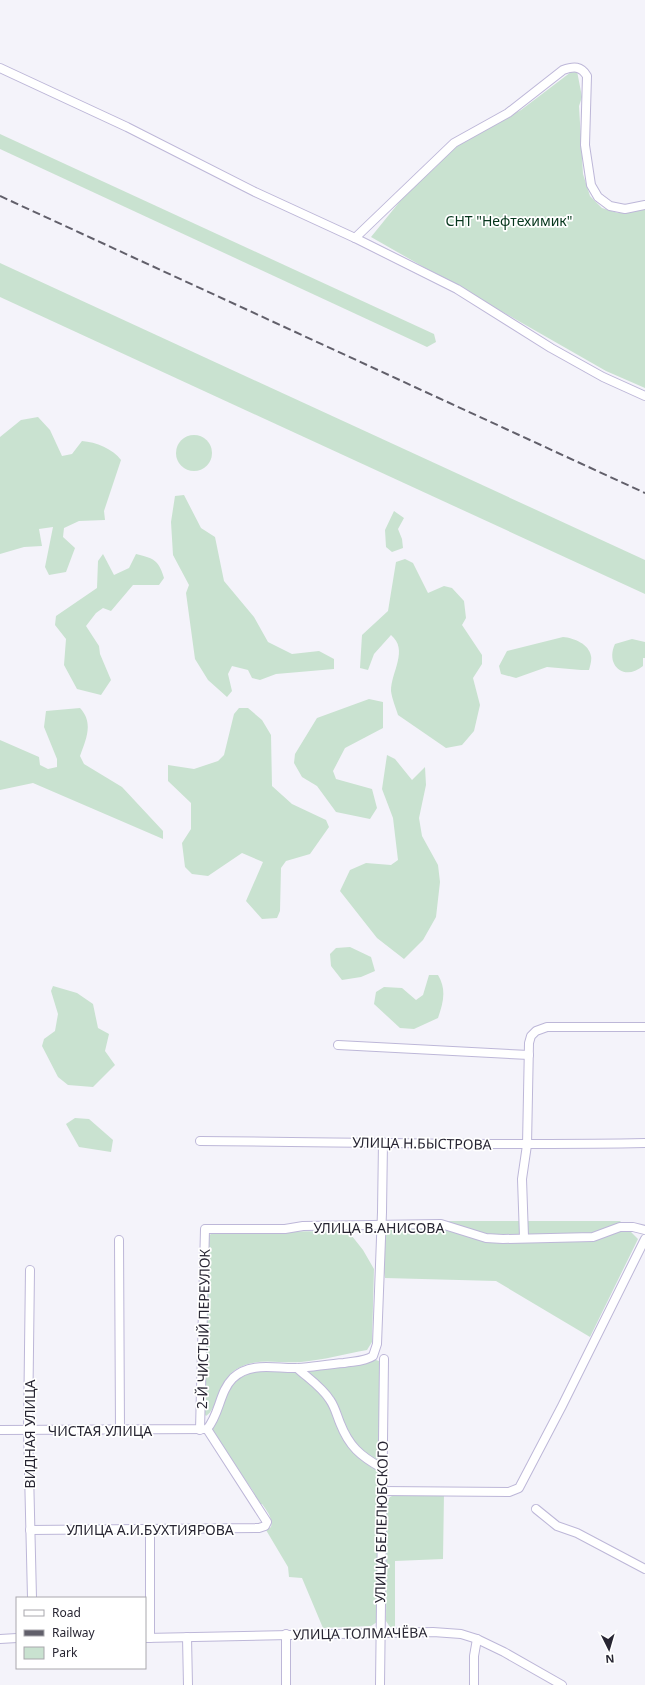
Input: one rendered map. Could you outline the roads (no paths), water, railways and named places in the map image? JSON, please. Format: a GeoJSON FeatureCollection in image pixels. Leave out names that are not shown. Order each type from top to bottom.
{"type":"FeatureCollection","features":[{"type":"Feature","properties":{"kind":"street"},"geometry":{"type":"LineString","coordinates":[[355,238],[454,142],[508,113],[570,67],[576,67],[583,70],[587,76],[586,145],[591,185],[598,197],[610,206],[625,209],[645,205]]}},
{"type":"Feature","properties":{"kind":"street"},"geometry":{"type":"LineString","coordinates":[[0,68],[127,127],[256,192],[355,238],[457,289],[551,348],[603,377],[645,396]]}},
{"type":"Feature","properties":{"kind":"street"},"geometry":{"type":"LineString","coordinates":[[524,1237],[522,1179],[527,1145],[529,1055],[531,1036],[541,1028],[645,1027]]}},
{"type":"Feature","properties":{"kind":"street"},"geometry":{"type":"LineString","coordinates":[[338,1045],[529,1055]]}},
{"type":"Feature","properties":{"kind":"street","name":"УЛИЦА Н.БЫСТРОВА"},"geometry":{"type":"LineString","coordinates":[[200,1141],[383,1142],[527,1145],[645,1143]]}},
{"type":"Feature","properties":{"kind":"street"},"geometry":{"type":"LineString","coordinates":[[203,1429],[213,1422],[225,1388],[234,1377],[248,1370],[263,1366],[297,1368],[361,1361],[373,1356],[377,1344],[382,1226],[383,1142]]}},
{"type":"Feature","properties":{"kind":"street","name":"УЛИЦА В.АНИСОВА"},"geometry":{"type":"LineString","coordinates":[[205,1229],[441,1224],[486,1238],[593,1237],[620,1227],[633,1227],[645,1230]]}},
{"type":"Feature","properties":{"kind":"street","name":"2-Й ЧИСТЫЙ ПЕРЕУЛОК"},"geometry":{"type":"LineString","coordinates":[[203,1429],[205,1229]]}},
{"type":"Feature","properties":{"kind":"street"},"geometry":{"type":"LineString","coordinates":[[382,1491],[509,1492],[515,1490],[522,1483],[642,1252],[645,1239]]}},
{"type":"Feature","properties":{"kind":"street"},"geometry":{"type":"LineString","coordinates":[[119,1240],[120,1429]]}},
{"type":"Feature","properties":{"kind":"street","name":"ВИДНАЯ УЛИЦА"},"geometry":{"type":"LineString","coordinates":[[30,1270],[28,1429],[32,1597]]}},
{"type":"Feature","properties":{"kind":"street","name":"УЛИЦА БЕЛЕЛЮБСКОГО"},"geometry":{"type":"LineString","coordinates":[[380,1685],[379,1633],[384,1359]]}},
{"type":"Feature","properties":{"kind":"street"},"geometry":{"type":"LineString","coordinates":[[297,1368],[324,1392],[331,1401],[346,1438],[356,1450],[368,1460],[382,1468]]}},
{"type":"Feature","properties":{"kind":"street","name":"ЧИСТАЯ УЛИЦА"},"geometry":{"type":"LineString","coordinates":[[0,1430],[203,1429]]}},
{"type":"Feature","properties":{"kind":"street","name":"УЛИЦА А.И.БУХТИЯРОВА"},"geometry":{"type":"LineString","coordinates":[[30,1530],[259,1528],[265,1526],[267,1522],[203,1429]]}},
{"type":"Feature","properties":{"kind":"street"},"geometry":{"type":"LineString","coordinates":[[536,1509],[557,1526],[577,1534],[645,1569]]}},
{"type":"Feature","properties":{"kind":"street"},"geometry":{"type":"LineString","coordinates":[[148,1638],[150,1529]]}},
{"type":"Feature","properties":{"kind":"street","name":"УЛИЦА ТОЛМАЧЁВА"},"geometry":{"type":"LineString","coordinates":[[148,1638],[433,1632],[461,1634],[477,1638],[562,1685]]}},
{"type":"Feature","properties":{"kind":"street"},"geometry":{"type":"LineString","coordinates":[[286,1634],[286,1685]]}},
{"type":"Feature","properties":{"kind":"street"},"geometry":{"type":"LineString","coordinates":[[187,1637],[188,1685]]}},
{"type":"Feature","properties":{"kind":"street"},"geometry":{"type":"LineString","coordinates":[[0,1639],[16,1638]]}},
{"type":"Feature","properties":{"kind":"street"},"geometry":{"type":"LineString","coordinates":[[474,1685],[474,1656],[477,1638]]}},
{"type":"Feature","properties":{"kind":"railway"},"geometry":{"type":"LineString","coordinates":[[0,196],[645,493]]}},
{"type":"Feature","properties":{"kind":"park label","name":"СНТ \"Нефтехимик\""},"geometry":{"type":"Point","coordinates":[509,220]}}]}
